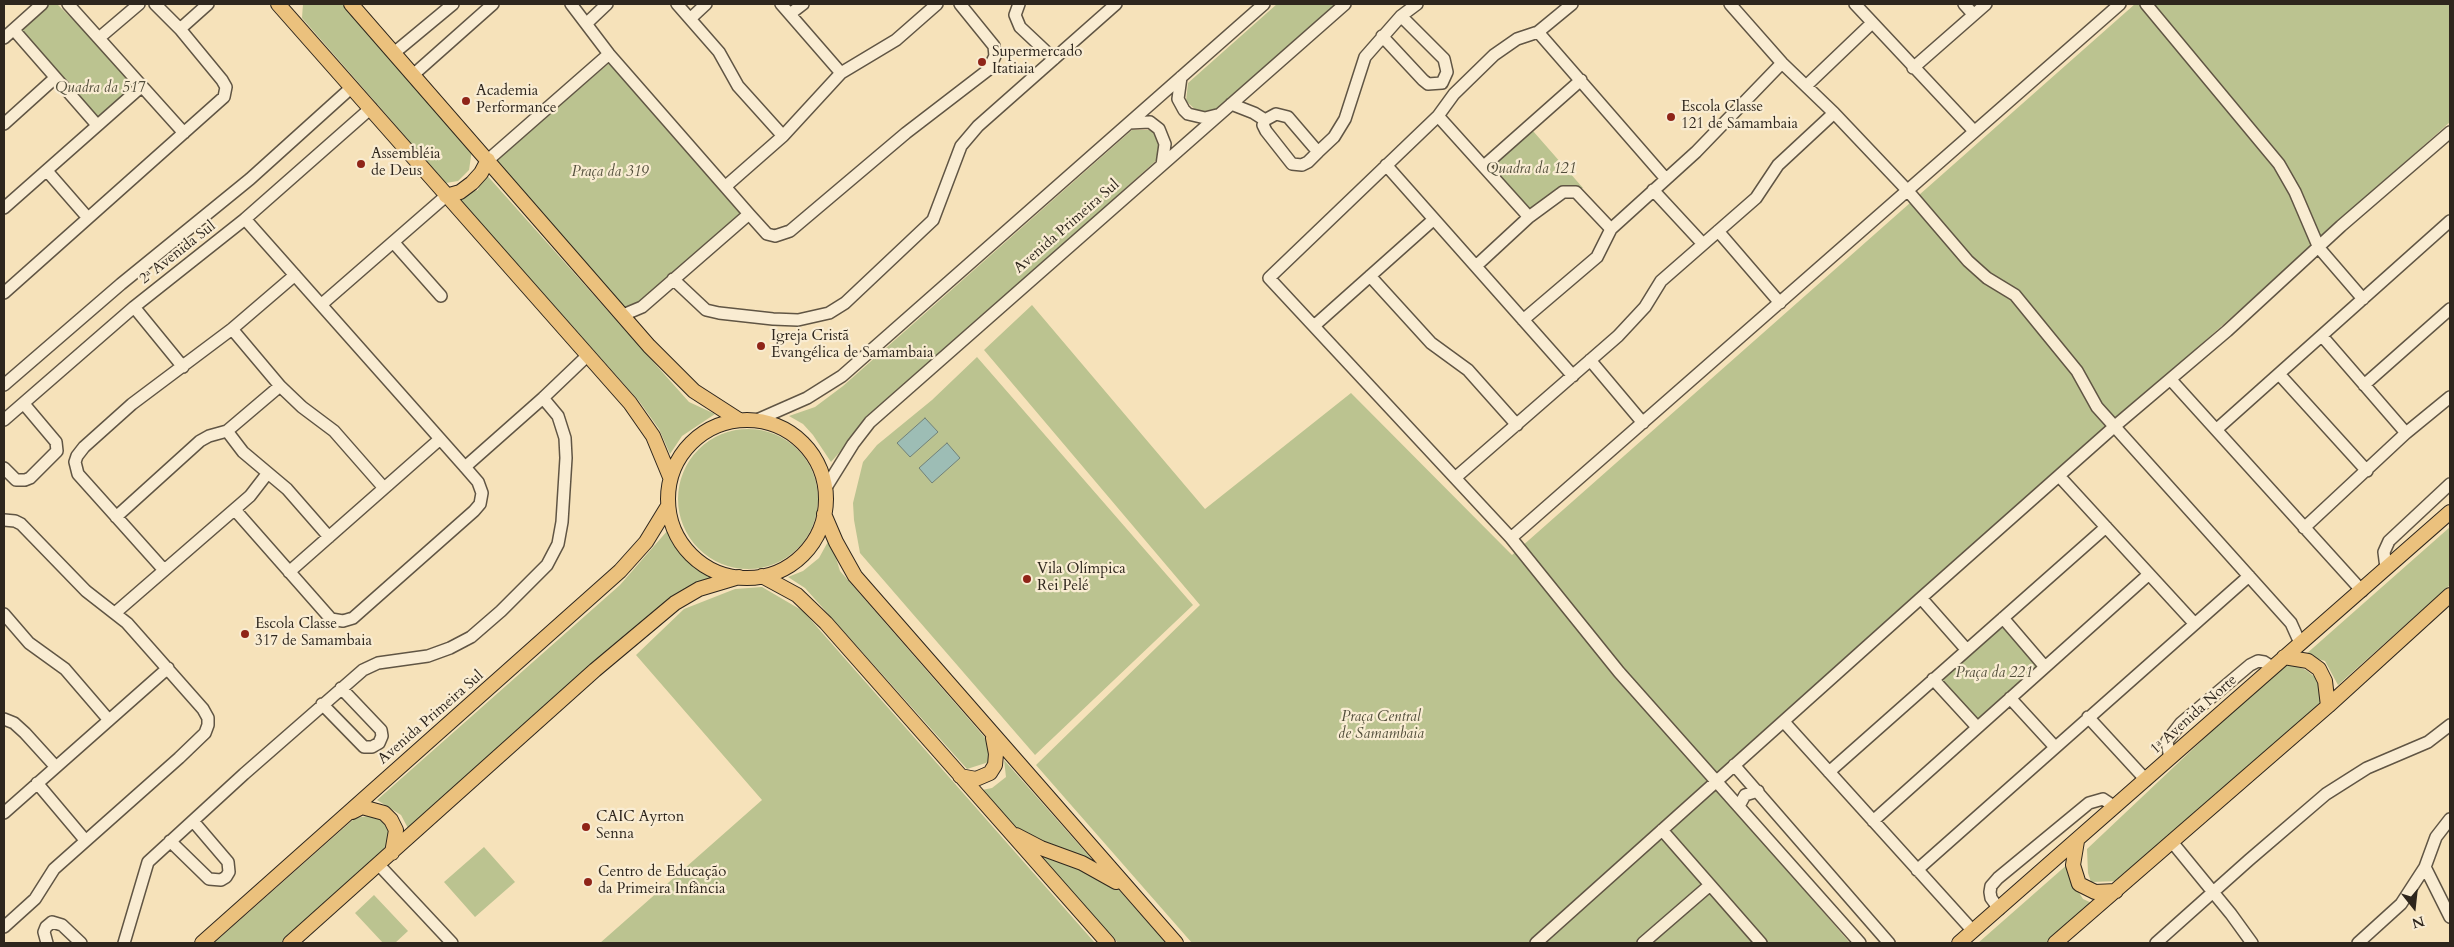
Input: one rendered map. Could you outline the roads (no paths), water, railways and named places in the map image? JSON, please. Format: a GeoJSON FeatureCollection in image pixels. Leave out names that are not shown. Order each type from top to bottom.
{"type":"FeatureCollection","features":[{"type":"Feature","properties":{"kind":"main road"},"geometry":{"type":"LineString","coordinates":[[278,4],[290,9],[370,108],[630,403],[654,436],[670,477]]}},
{"type":"Feature","properties":{"kind":"main road"},"geometry":{"type":"LineString","coordinates":[[352,4],[655,353],[694,391],[738,420]]}},
{"type":"Feature","properties":{"kind":"main road"},"geometry":{"type":"LineString","coordinates":[[446,196],[460,192],[472,183],[481,173],[488,160]]}},
{"type":"Feature","properties":{"kind":"main road"},"geometry":{"type":"LineString","coordinates":[[290,943],[595,670],[675,603],[699,589],[740,577],[762,576],[785,568],[804,553],[817,535],[824,514],[826,489],[820,468],[810,450],[786,430],[757,420],[738,420],[716,426],[696,438],[680,456],[670,477],[668,506],[673,528],[685,548],[702,564],[720,573],[740,577]]}},
{"type":"Feature","properties":{"kind":"main road","name":"Avenida Primeira Sul"},"geometry":{"type":"LineString","coordinates":[[202,943],[620,571],[646,542],[668,506]]}},
{"type":"Feature","properties":{"kind":"main road","name":"1ᵃ Avenida Norte"},"geometry":{"type":"LineString","coordinates":[[1959,943],[2450,512]]}},
{"type":"Feature","properties":{"kind":"main road"},"geometry":{"type":"LineString","coordinates":[[824,514],[836,542],[855,576],[992,736],[1176,943]]}},
{"type":"Feature","properties":{"kind":"main road"},"geometry":{"type":"LineString","coordinates":[[762,576],[797,595],[826,624],[1108,943]]}},
{"type":"Feature","properties":{"kind":"main road"},"geometry":{"type":"LineString","coordinates":[[2054,943],[2328,706],[2450,595]]}},
{"type":"Feature","properties":{"kind":"main road"},"geometry":{"type":"LineString","coordinates":[[2284,657],[2308,661],[2319,669],[2325,681],[2328,706]]}},
{"type":"Feature","properties":{"kind":"main road"},"geometry":{"type":"LineString","coordinates":[[960,776],[976,778],[990,773],[995,765],[996,754],[992,736]]}},
{"type":"Feature","properties":{"kind":"main road"},"geometry":{"type":"LineString","coordinates":[[345,815],[362,808],[384,812],[396,830],[392,853]]}},
{"type":"Feature","properties":{"kind":"main road"},"geometry":{"type":"LineString","coordinates":[[1008,831],[1041,848],[1082,863],[1126,888]]}},
{"type":"Feature","properties":{"kind":"main road"},"geometry":{"type":"LineString","coordinates":[[2078,840],[2072,865],[2079,884],[2094,892],[2116,891]]}},
{"type":"Feature","properties":{"kind":"street"},"geometry":{"type":"LineString","coordinates":[[4,38],[42,4]]}},
{"type":"Feature","properties":{"kind":"street"},"geometry":{"type":"LineString","coordinates":[[68,4],[184,133]]}},
{"type":"Feature","properties":{"kind":"street"},"geometry":{"type":"LineString","coordinates":[[99,38],[139,4]]}},
{"type":"Feature","properties":{"kind":"street"},"geometry":{"type":"LineString","coordinates":[[4,293],[224,97],[226,92],[222,80],[180,29],[155,4]]}},
{"type":"Feature","properties":{"kind":"street"},"geometry":{"type":"LineString","coordinates":[[180,29],[208,4]]}},
{"type":"Feature","properties":{"kind":"street"},"geometry":{"type":"LineString","coordinates":[[394,53],[453,4]]}},
{"type":"Feature","properties":{"kind":"street"},"geometry":{"type":"LineString","coordinates":[[413,75],[493,4]]}},
{"type":"Feature","properties":{"kind":"street"},"geometry":{"type":"LineString","coordinates":[[571,4],[609,54],[749,214],[767,234],[775,236],[784,234],[906,133],[988,70],[995,56],[994,46],[960,4]]}},
{"type":"Feature","properties":{"kind":"street"},"geometry":{"type":"LineString","coordinates":[[587,23],[607,4]]}},
{"type":"Feature","properties":{"kind":"street"},"geometry":{"type":"LineString","coordinates":[[677,4],[720,52],[738,86],[783,136]]}},
{"type":"Feature","properties":{"kind":"street"},"geometry":{"type":"LineString","coordinates":[[690,18],[706,4]]}},
{"type":"Feature","properties":{"kind":"street"},"geometry":{"type":"LineString","coordinates":[[780,4],[841,73]]}},
{"type":"Feature","properties":{"kind":"street"},"geometry":{"type":"LineString","coordinates":[[790,14],[803,4]]}},
{"type":"Feature","properties":{"kind":"street"},"geometry":{"type":"LineString","coordinates":[[726,186],[783,136],[841,73],[896,40],[938,4]]}},
{"type":"Feature","properties":{"kind":"street"},"geometry":{"type":"LineString","coordinates":[[1019,4],[1015,15],[1020,27],[1054,59]]}},
{"type":"Feature","properties":{"kind":"street"},"geometry":{"type":"LineString","coordinates":[[673,279],[706,310],[719,313],[790,320],[816,318],[845,304],[920,236],[933,220],[962,146],[978,126],[1116,4]]}},
{"type":"Feature","properties":{"kind":"street"},"geometry":{"type":"LineString","coordinates":[[757,420],[807,398],[842,376],[1264,4]]}},
{"type":"Feature","properties":{"kind":"street","name":"Avenida Primeira Sul"},"geometry":{"type":"LineString","coordinates":[[826,489],[853,444],[870,422],[1345,4]]}},
{"type":"Feature","properties":{"kind":"street"},"geometry":{"type":"LineString","coordinates":[[1318,152],[1288,116],[1276,114],[1265,120],[1263,125],[1266,131],[1292,164],[1302,165],[1308,162],[1334,137],[1345,119],[1365,57],[1401,16],[1416,4]]}},
{"type":"Feature","properties":{"kind":"street"},"geometry":{"type":"LineString","coordinates":[[1572,4],[1538,32],[1517,39],[1494,55],[1454,94],[1438,116],[1270,278],[1511,538],[1619,672],[1860,943]]}},
{"type":"Feature","properties":{"kind":"street"},"geometry":{"type":"LineString","coordinates":[[1730,4],[1782,63],[1834,113],[1908,191],[1968,261],[1987,278],[2015,294],[2069,360],[2083,380],[2097,407],[2291,623],[2298,628],[2314,631]]}},
{"type":"Feature","properties":{"kind":"street"},"geometry":{"type":"LineString","coordinates":[[1856,4],[1913,68],[1974,131]]}},
{"type":"Feature","properties":{"kind":"street"},"geometry":{"type":"LineString","coordinates":[[1964,4],[1974,14]]}},
{"type":"Feature","properties":{"kind":"street"},"geometry":{"type":"LineString","coordinates":[[1913,68],[1986,4]]}},
{"type":"Feature","properties":{"kind":"street"},"geometry":{"type":"LineString","coordinates":[[1511,538],[2120,4]]}},
{"type":"Feature","properties":{"kind":"street"},"geometry":{"type":"LineString","coordinates":[[2146,4],[2279,164],[2295,192],[2319,248],[2363,299]]}},
{"type":"Feature","properties":{"kind":"street"},"geometry":{"type":"LineString","coordinates":[[1382,36],[1428,84],[1442,83],[1447,72],[1444,60],[1401,16]]}},
{"type":"Feature","properties":{"kind":"street"},"geometry":{"type":"LineString","coordinates":[[1806,86],[1872,23]]}},
{"type":"Feature","properties":{"kind":"street"},"geometry":{"type":"LineString","coordinates":[[14,30],[97,125]]}},
{"type":"Feature","properties":{"kind":"street"},"geometry":{"type":"LineString","coordinates":[[1538,32],[1666,179]]}},
{"type":"Feature","properties":{"kind":"street"},"geometry":{"type":"LineString","coordinates":[[488,160],[609,54]]}},
{"type":"Feature","properties":{"kind":"street"},"geometry":{"type":"LineString","coordinates":[[1523,320],[1597,257],[1611,229],[1666,179],[1782,63]]}},
{"type":"Feature","properties":{"kind":"street"},"geometry":{"type":"LineString","coordinates":[[1182,77],[1178,99],[1188,114],[1204,118],[1221,113]]}},
{"type":"Feature","properties":{"kind":"street"},"geometry":{"type":"LineString","coordinates":[[4,124],[56,78]]}},
{"type":"Feature","properties":{"kind":"street"},"geometry":{"type":"LineString","coordinates":[[1485,165],[1581,80]]}},
{"type":"Feature","properties":{"kind":"street"},"geometry":{"type":"LineString","coordinates":[[4,207],[141,87]]}},
{"type":"Feature","properties":{"kind":"street","name":"2ᵃ Avenida Sul"},"geometry":{"type":"LineString","coordinates":[[4,386],[121,284],[250,179],[352,87]]}},
{"type":"Feature","properties":{"kind":"street"},"geometry":{"type":"LineString","coordinates":[[1231,104],[1254,113],[1265,120]]}},
{"type":"Feature","properties":{"kind":"street","name":"2ᵃ Avenida Sul"},"geometry":{"type":"LineString","coordinates":[[4,420],[134,307],[245,219],[370,108]]}},
{"type":"Feature","properties":{"kind":"street"},"geometry":{"type":"LineString","coordinates":[[1455,478],[1573,376],[1635,319],[1661,281],[1756,198],[1778,166],[1834,113]]}},
{"type":"Feature","properties":{"kind":"street"},"geometry":{"type":"LineString","coordinates":[[1438,116],[1485,165],[1529,217]]}},
{"type":"Feature","properties":{"kind":"street"},"geometry":{"type":"LineString","coordinates":[[1129,123],[1150,122],[1159,128],[1165,144],[1162,165]]}},
{"type":"Feature","properties":{"kind":"street"},"geometry":{"type":"LineString","coordinates":[[1536,943],[1921,598],[2115,426],[2171,380],[2450,132]]}},
{"type":"Feature","properties":{"kind":"street"},"geometry":{"type":"LineString","coordinates":[[1386,165],[1573,376]]}},
{"type":"Feature","properties":{"kind":"street"},"geometry":{"type":"LineString","coordinates":[[47,171],[88,218]]}},
{"type":"Feature","properties":{"kind":"street"},"geometry":{"type":"LineString","coordinates":[[1653,190],[1703,244]]}},
{"type":"Feature","properties":{"kind":"street"},"geometry":{"type":"LineString","coordinates":[[1476,266],[1556,195],[1571,191],[1582,198],[1611,229]]}},
{"type":"Feature","properties":{"kind":"street"},"geometry":{"type":"LineString","coordinates":[[322,304],[446,196]]}},
{"type":"Feature","properties":{"kind":"street"},"geometry":{"type":"LineString","coordinates":[[628,320],[749,214]]}},
{"type":"Feature","properties":{"kind":"street"},"geometry":{"type":"LineString","coordinates":[[235,510],[331,619],[342,621],[353,618],[480,504],[482,489],[465,467],[322,304],[245,219]]}},
{"type":"Feature","properties":{"kind":"street"},"geometry":{"type":"LineString","coordinates":[[1314,326],[1433,220]]}},
{"type":"Feature","properties":{"kind":"street"},"geometry":{"type":"LineString","coordinates":[[2217,429],[2450,221]]}},
{"type":"Feature","properties":{"kind":"street"},"geometry":{"type":"LineString","coordinates":[[1718,231],[1780,304]]}},
{"type":"Feature","properties":{"kind":"street"},"geometry":{"type":"LineString","coordinates":[[394,243],[441,296]]}},
{"type":"Feature","properties":{"kind":"street"},"geometry":{"type":"LineString","coordinates":[[164,570],[78,474],[75,462],[77,456],[84,447],[132,404],[232,329],[295,275]]}},
{"type":"Feature","properties":{"kind":"street"},"geometry":{"type":"LineString","coordinates":[[1370,276],[1431,343],[1468,370],[1517,425]]}},
{"type":"Feature","properties":{"kind":"street"},"geometry":{"type":"LineString","coordinates":[[134,307],[183,367]]}},
{"type":"Feature","properties":{"kind":"street"},"geometry":{"type":"LineString","coordinates":[[2364,385],[2450,309]]}},
{"type":"Feature","properties":{"kind":"street"},"geometry":{"type":"LineString","coordinates":[[232,329],[280,386],[302,407],[334,431],[384,488]]}},
{"type":"Feature","properties":{"kind":"street"},"geometry":{"type":"LineString","coordinates":[[2322,336],[2406,433]]}},
{"type":"Feature","properties":{"kind":"street"},"geometry":{"type":"LineString","coordinates":[[465,467],[587,356]]}},
{"type":"Feature","properties":{"kind":"street"},"geometry":{"type":"LineString","coordinates":[[1590,360],[1643,423]]}},
{"type":"Feature","properties":{"kind":"street"},"geometry":{"type":"LineString","coordinates":[[2279,374],[2367,471]]}},
{"type":"Feature","properties":{"kind":"street"},"geometry":{"type":"LineString","coordinates":[[2171,380],[2362,591]]}},
{"type":"Feature","properties":{"kind":"street"},"geometry":{"type":"LineString","coordinates":[[116,516],[200,441],[209,436],[227,431],[280,386]]}},
{"type":"Feature","properties":{"kind":"street"},"geometry":{"type":"LineString","coordinates":[[2304,528],[2406,433],[2450,397]]}},
{"type":"Feature","properties":{"kind":"street"},"geometry":{"type":"LineString","coordinates":[[124,943],[144,870],[154,855],[322,704],[363,670],[378,663],[428,656],[450,648],[471,637],[501,611],[547,565],[558,544],[562,522],[566,458],[564,438],[558,416],[543,398]]}},
{"type":"Feature","properties":{"kind":"street"},"geometry":{"type":"LineString","coordinates":[[4,468],[16,480],[25,480],[30,478],[57,452],[56,442],[24,404]]}},
{"type":"Feature","properties":{"kind":"street"},"geometry":{"type":"LineString","coordinates":[[227,431],[243,452],[287,489],[329,537]]}},
{"type":"Feature","properties":{"kind":"street"},"geometry":{"type":"LineString","coordinates":[[289,572],[440,440]]}},
{"type":"Feature","properties":{"kind":"street"},"geometry":{"type":"LineString","coordinates":[[115,613],[235,510],[250,496],[267,474]]}},
{"type":"Feature","properties":{"kind":"street"},"geometry":{"type":"LineString","coordinates":[[2059,476],[2194,624]]}},
{"type":"Feature","properties":{"kind":"street"},"geometry":{"type":"LineString","coordinates":[[2386,568],[2384,552],[2389,541],[2450,484]]}},
{"type":"Feature","properties":{"kind":"street"},"geometry":{"type":"LineString","coordinates":[[4,520],[15,521],[21,524],[86,591],[115,613],[168,668],[203,709],[208,718],[205,733],[54,869],[26,909],[4,927]]}},
{"type":"Feature","properties":{"kind":"street"},"geometry":{"type":"LineString","coordinates":[[1830,772],[1966,649],[2106,527]]}},
{"type":"Feature","properties":{"kind":"street"},"geometry":{"type":"LineString","coordinates":[[1873,821],[2148,575]]}},
{"type":"Feature","properties":{"kind":"street"},"geometry":{"type":"LineString","coordinates":[[1917,870],[2249,576]]}},
{"type":"Feature","properties":{"kind":"street"},"geometry":{"type":"LineString","coordinates":[[1921,598],[1966,649]]}},
{"type":"Feature","properties":{"kind":"street"},"geometry":{"type":"LineString","coordinates":[[4,614],[29,643],[65,669],[108,719]]}},
{"type":"Feature","properties":{"kind":"street"},"geometry":{"type":"LineString","coordinates":[[2003,618],[2045,668]]}},
{"type":"Feature","properties":{"kind":"street"},"geometry":{"type":"LineString","coordinates":[[2291,623],[2300,643]]}},
{"type":"Feature","properties":{"kind":"street"},"geometry":{"type":"LineString","coordinates":[[2172,756],[2169,753],[2167,741],[2181,723],[2250,665],[2264,662],[2272,667]]}},
{"type":"Feature","properties":{"kind":"street"},"geometry":{"type":"LineString","coordinates":[[4,813],[108,719],[168,668]]}},
{"type":"Feature","properties":{"kind":"street"},"geometry":{"type":"LineString","coordinates":[[1933,679],[1977,727]]}},
{"type":"Feature","properties":{"kind":"street"},"geometry":{"type":"LineString","coordinates":[[322,704],[364,747],[378,743],[382,736],[381,730],[341,688]]}},
{"type":"Feature","properties":{"kind":"street"},"geometry":{"type":"LineString","coordinates":[[2010,698],[2054,747]]}},
{"type":"Feature","properties":{"kind":"street"},"geometry":{"type":"LineString","coordinates":[[2088,717],[2146,780]]}},
{"type":"Feature","properties":{"kind":"street"},"geometry":{"type":"LineString","coordinates":[[4,719],[14,723],[26,733],[55,766]]}},
{"type":"Feature","properties":{"kind":"street"},"geometry":{"type":"LineString","coordinates":[[1784,722],[1972,931]]}},
{"type":"Feature","properties":{"kind":"street"},"geometry":{"type":"LineString","coordinates":[[2156,943],[2213,891],[2334,789],[2367,768],[2428,742],[2450,725]]}},
{"type":"Feature","properties":{"kind":"street"},"geometry":{"type":"LineString","coordinates":[[1734,765],[1889,943]]}},
{"type":"Feature","properties":{"kind":"street"},"geometry":{"type":"LineString","coordinates":[[37,783],[85,840]]}},
{"type":"Feature","properties":{"kind":"street"},"geometry":{"type":"LineString","coordinates":[[1739,806],[1745,795],[1758,791]]}},
{"type":"Feature","properties":{"kind":"street"},"geometry":{"type":"LineString","coordinates":[[1999,908],[1991,898],[1990,892],[1991,886],[1998,878],[2089,803],[2103,799],[2115,807]]}},
{"type":"Feature","properties":{"kind":"street"},"geometry":{"type":"LineString","coordinates":[[2358,943],[2401,904],[2425,867],[2436,837],[2450,819]]}},
{"type":"Feature","properties":{"kind":"street"},"geometry":{"type":"LineString","coordinates":[[170,841],[210,879],[222,880],[226,877],[229,872],[228,862],[193,821]]}},
{"type":"Feature","properties":{"kind":"street"},"geometry":{"type":"LineString","coordinates":[[1662,830],[1761,943]]}},
{"type":"Feature","properties":{"kind":"street"},"geometry":{"type":"LineString","coordinates":[[2172,842],[2213,891],[2252,943]]}},
{"type":"Feature","properties":{"kind":"street"},"geometry":{"type":"LineString","coordinates":[[379,865],[452,943]]}},
{"type":"Feature","properties":{"kind":"street"},"geometry":{"type":"LineString","coordinates":[[2425,867],[2450,917]]}},
{"type":"Feature","properties":{"kind":"street"},"geometry":{"type":"LineString","coordinates":[[1643,943],[1710,885]]}},
{"type":"Feature","properties":{"kind":"street"},"geometry":{"type":"LineString","coordinates":[[47,943],[44,932],[46,926],[52,922],[62,925],[81,943]]}},
{"type":"Feature","properties":{"kind":"water"},"geometry":{"type":"Polygon","coordinates":[[[925,418],[938,432],[910,457],[897,443],[925,418]]]}},
{"type":"Feature","properties":{"kind":"water"},"geometry":{"type":"Polygon","coordinates":[[[947,443],[960,458],[932,483],[919,468],[947,443]]]}},
{"type":"Feature","properties":{"kind":"place","name":"Supermercado Itatiaia"},"geometry":{"type":"Point","coordinates":[982,62]}},
{"type":"Feature","properties":{"kind":"place","name":"Academia Performance"},"geometry":{"type":"Point","coordinates":[466,101]}},
{"type":"Feature","properties":{"kind":"place","name":"Escola Classe 121 de Samambaia"},"geometry":{"type":"Point","coordinates":[1671,117]}},
{"type":"Feature","properties":{"kind":"place","name":"Assembléia de Deus"},"geometry":{"type":"Point","coordinates":[361,164]}},
{"type":"Feature","properties":{"kind":"place","name":"Igreja Cristã Evangélica de Samambaia"},"geometry":{"type":"Point","coordinates":[761,346]}},
{"type":"Feature","properties":{"kind":"place","name":"Vila Olímpica Rei Pelé"},"geometry":{"type":"Point","coordinates":[1027,579]}},
{"type":"Feature","properties":{"kind":"place","name":"Escola Classe 317 de Samambaia"},"geometry":{"type":"Point","coordinates":[245,634]}},
{"type":"Feature","properties":{"kind":"place","name":"CAIC Ayrton Senna"},"geometry":{"type":"Point","coordinates":[586,827]}},
{"type":"Feature","properties":{"kind":"place","name":"Centro de Educação da Primeira Infância"},"geometry":{"type":"Point","coordinates":[588,882]}},
{"type":"Feature","properties":{"kind":"park label","name":"Quadra da 517"},"geometry":{"type":"Point","coordinates":[100,89]}},
{"type":"Feature","properties":{"kind":"park label","name":"Quadra da 121"},"geometry":{"type":"Point","coordinates":[1531,170]}},
{"type":"Feature","properties":{"kind":"park label","name":"Praça da 319"},"geometry":{"type":"Point","coordinates":[610,173]}},
{"type":"Feature","properties":{"kind":"park label","name":"Praça da 221"},"geometry":{"type":"Point","coordinates":[1994,674]}},
{"type":"Feature","properties":{"kind":"park label","name":"Praça Central de Samambaia"},"geometry":{"type":"Point","coordinates":[1381,726]}}]}
